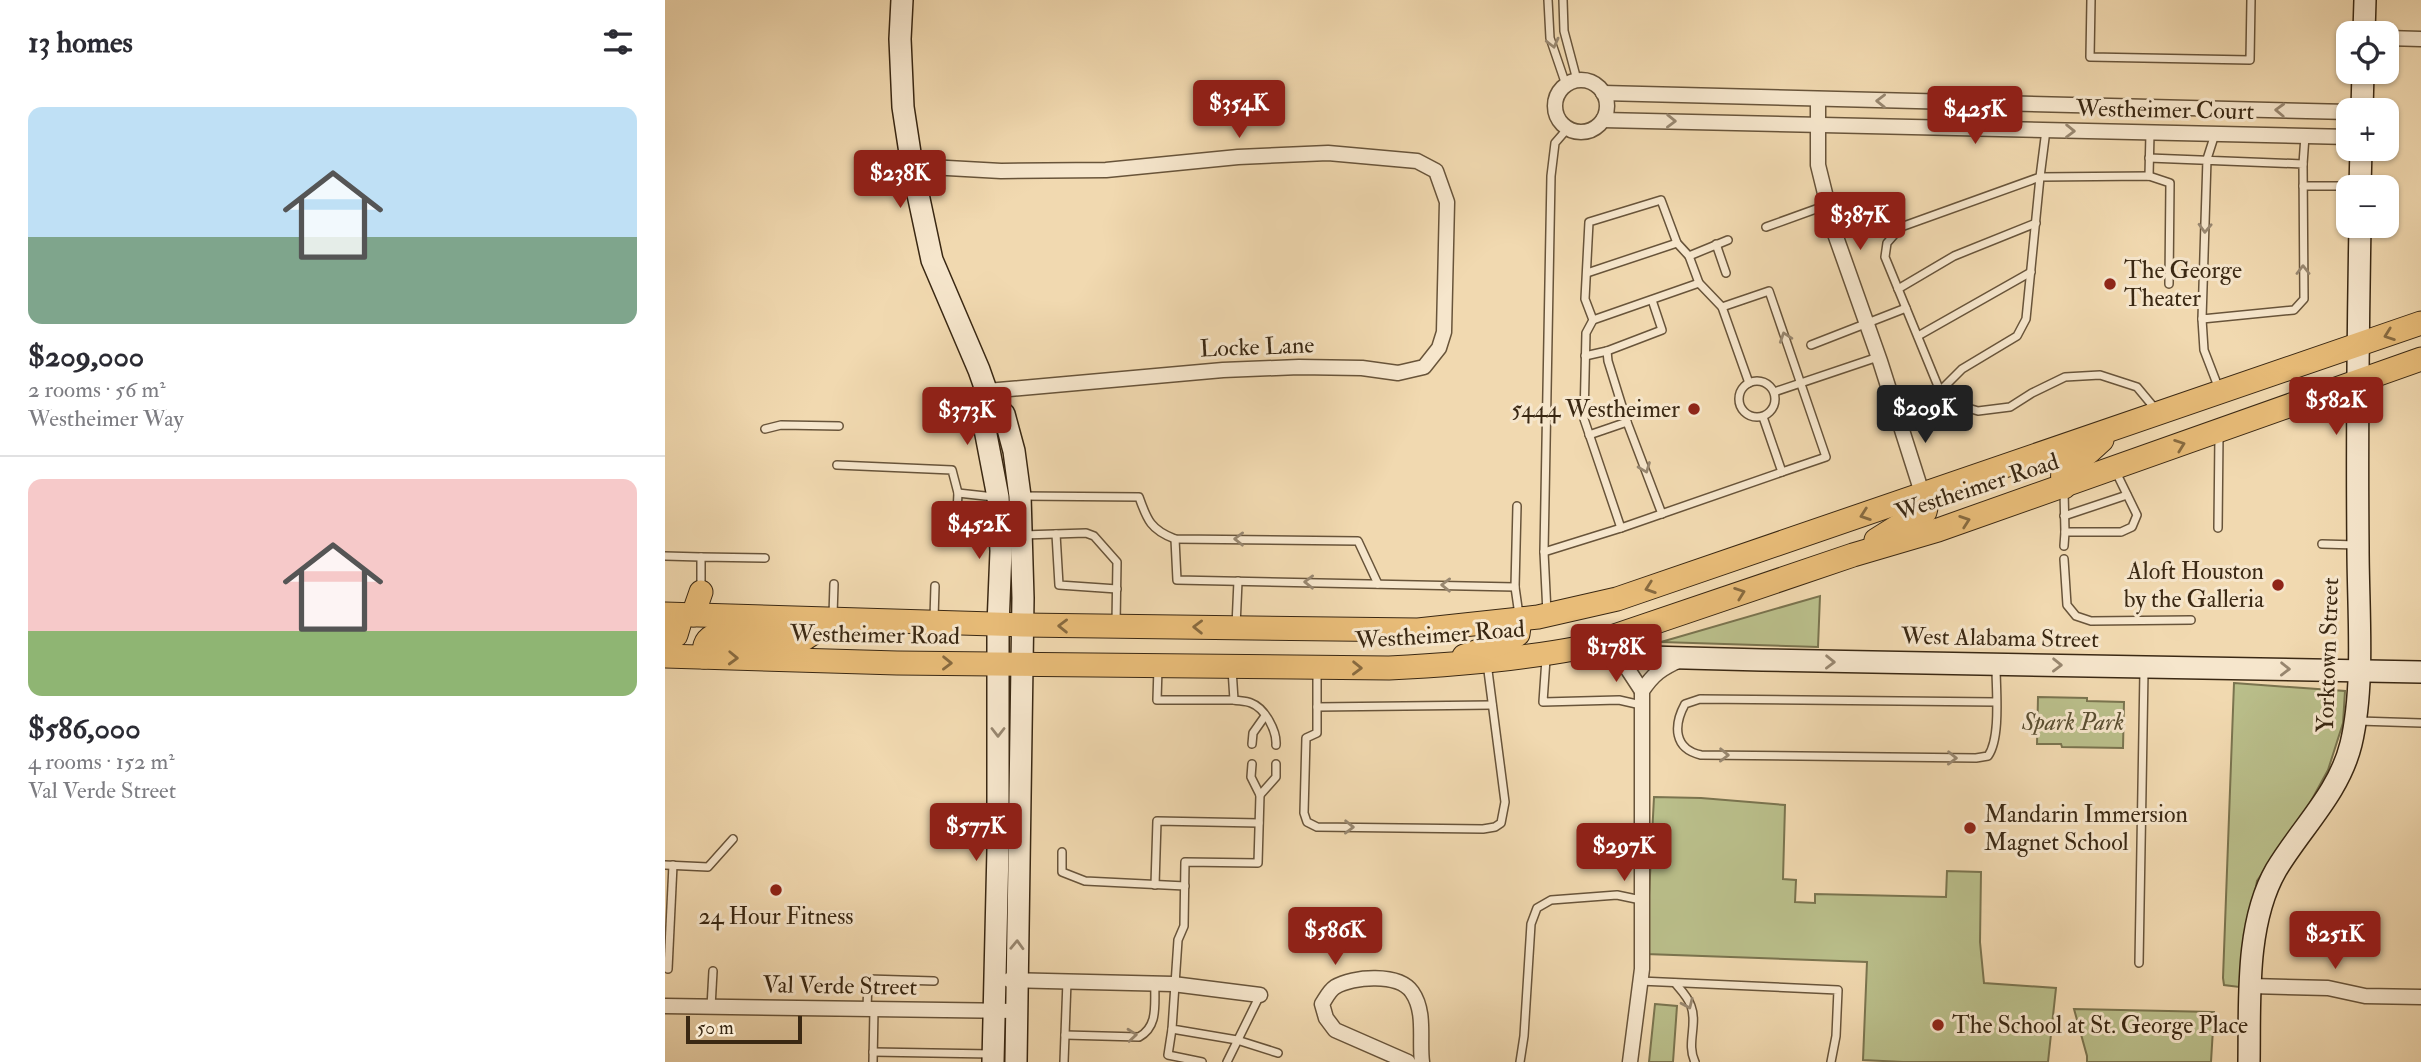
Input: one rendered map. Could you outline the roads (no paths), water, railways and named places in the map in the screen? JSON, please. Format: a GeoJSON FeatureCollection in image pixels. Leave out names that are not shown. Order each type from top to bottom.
{"type":"FeatureCollection","features":[{"type":"Feature","properties":{"kind":"main road","name":"Westheimer Road"},"geometry":{"type":"LineString","coordinates":[[680,615],[997,625],[1236,628],[1418,629],[1520,620],[1616,599],[1923,496],[2421,323]]}},
{"type":"Feature","properties":{"kind":"main road","name":"Westheimer Road"},"geometry":{"type":"LineString","coordinates":[[665,656],[1158,667],[1389,668],[1486,662],[1546,654],[1579,648],[1853,555],[1938,530],[2421,359]]}},
{"type":"Feature","properties":{"kind":"main road"},"geometry":{"type":"LineString","coordinates":[[2064,487],[2061,473],[2066,465],[2079,459],[2115,429]]}},
{"type":"Feature","properties":{"kind":"main road"},"geometry":{"type":"LineString","coordinates":[[1853,555],[1925,512],[1923,496]]}},
{"type":"Feature","properties":{"kind":"main road"},"geometry":{"type":"LineString","coordinates":[[665,636],[676,635],[680,615],[701,592]]}},
{"type":"Feature","properties":{"kind":"main road"},"geometry":{"type":"LineString","coordinates":[[704,657],[705,645],[713,636],[804,639],[833,620]]}},
{"type":"Feature","properties":{"kind":"main road"},"geometry":{"type":"LineString","coordinates":[[1435,666],[1510,640],[1518,634],[1520,620]]}},
{"type":"Feature","properties":{"kind":"street"},"geometry":{"type":"LineString","coordinates":[[902,0],[900,39],[903,107],[912,166],[932,260],[989,398],[1005,414],[1014,451],[1020,496],[1023,625],[1016,1062]]}},
{"type":"Feature","properties":{"kind":"street"},"geometry":{"type":"LineString","coordinates":[[2364,21],[2365,0]]}},
{"type":"Feature","properties":{"kind":"street"},"geometry":{"type":"LineString","coordinates":[[2399,38],[2421,38]]}},
{"type":"Feature","properties":{"kind":"street"},"geometry":{"type":"LineString","coordinates":[[1567,128],[1556,116],[1555,107],[1556,98],[1571,82]]}},
{"type":"Feature","properties":{"kind":"street","name":"Westheimer Court"},"geometry":{"type":"LineString","coordinates":[[1571,82],[1592,83],[1603,93],[2336,111]]}},
{"type":"Feature","properties":{"kind":"street"},"geometry":{"type":"LineString","coordinates":[[1603,93],[1607,106],[1603,120]]}},
{"type":"Feature","properties":{"kind":"street"},"geometry":{"type":"LineString","coordinates":[[1818,99],[1818,165],[1828,204],[1923,496]]}},
{"type":"Feature","properties":{"kind":"street"},"geometry":{"type":"LineString","coordinates":[[2150,133],[2151,106]]}},
{"type":"Feature","properties":{"kind":"street","name":"Westheimer Court"},"geometry":{"type":"LineString","coordinates":[[1567,128],[1575,131],[1591,130],[1603,120],[2336,137]]}},
{"type":"Feature","properties":{"kind":"street","name":"Locke Lane"},"geometry":{"type":"LineString","coordinates":[[912,166],[1001,170],[1106,170],[1328,153],[1417,161],[1436,171],[1447,202],[1444,332],[1439,348],[1424,367],[1398,373],[1362,368],[1223,370],[989,398]]}},
{"type":"Feature","properties":{"kind":"street","name":"Yorktown Street"},"geometry":{"type":"LineString","coordinates":[[2249,1062],[2251,986],[2258,920],[2264,894],[2276,870],[2325,802],[2351,746],[2355,721],[2358,671],[2357,381],[2360,238]]}},
{"type":"Feature","properties":{"kind":"street"},"geometry":{"type":"LineString","coordinates":[[982,1058],[993,1011],[997,849],[997,625],[1000,551],[998,497],[983,419],[989,398]]}},
{"type":"Feature","properties":{"kind":"street"},"geometry":{"type":"LineString","coordinates":[[998,497],[1020,496]]}},
{"type":"Feature","properties":{"kind":"street","name":"West Alabama Street"},"geometry":{"type":"LineString","coordinates":[[1579,648],[1611,656],[2421,672]]}},
{"type":"Feature","properties":{"kind":"street"},"geometry":{"type":"LineString","coordinates":[[1611,656],[1625,665],[1642,698]]}},
{"type":"Feature","properties":{"kind":"street"},"geometry":{"type":"LineString","coordinates":[[1630,1062],[1640,981],[1642,698],[1652,676],[1660,669],[1685,658]]}},
{"type":"Feature","properties":{"kind":"street"},"geometry":{"type":"LineString","coordinates":[[994,979],[1173,984],[1260,995]]}},
{"type":"Feature","properties":{"kind":"street"},"geometry":{"type":"LineString","coordinates":[[1408,1062],[1335,1030],[1326,1018],[1322,1004],[1332,989],[1345,982],[1377,979],[1403,982],[1412,992],[1419,1007],[1422,1062]]}},
{"type":"Feature","properties":{"kind":"street"},"geometry":{"type":"LineString","coordinates":[[2251,986],[2328,988],[2365,996],[2421,997]]}},
{"type":"Feature","properties":{"kind":"street","name":"Val Verde Street"},"geometry":{"type":"LineString","coordinates":[[665,1006],[1016,1012]]}},
{"type":"Feature","properties":{"kind":"lane"},"geometry":{"type":"LineString","coordinates":[[1548,0],[1550,38],[1571,82]]}},
{"type":"Feature","properties":{"kind":"lane"},"geometry":{"type":"LineString","coordinates":[[1563,0],[1564,32],[1571,82]]}},
{"type":"Feature","properties":{"kind":"lane"},"geometry":{"type":"LineString","coordinates":[[2091,0],[2090,57],[2250,60],[2251,0]]}},
{"type":"Feature","properties":{"kind":"lane"},"geometry":{"type":"LineString","coordinates":[[1547,615],[1543,552],[1551,176],[1555,143],[1567,128]]}},
{"type":"Feature","properties":{"kind":"lane"},"geometry":{"type":"LineString","coordinates":[[1940,391],[1962,369],[2017,336],[2026,319],[2046,130]]}},
{"type":"Feature","properties":{"kind":"lane"},"geometry":{"type":"LineString","coordinates":[[2149,176],[2150,133]]}},
{"type":"Feature","properties":{"kind":"lane"},"geometry":{"type":"LineString","coordinates":[[2215,134],[2207,159],[2202,319],[2204,350],[2221,393]]}},
{"type":"Feature","properties":{"kind":"lane"},"geometry":{"type":"LineString","coordinates":[[2202,319],[2294,310],[2304,299],[2305,136]]}},
{"type":"Feature","properties":{"kind":"lane"},"geometry":{"type":"LineString","coordinates":[[2149,158],[2303,164]]}},
{"type":"Feature","properties":{"kind":"lane"},"geometry":{"type":"LineString","coordinates":[[2159,414],[2137,387],[2100,375],[2066,377],[2010,407],[1978,411],[1955,404],[1940,391],[1885,257],[1887,243],[1901,227],[2040,177],[2149,176],[2170,183],[2169,284]]}},
{"type":"Feature","properties":{"kind":"lane"},"geometry":{"type":"LineString","coordinates":[[2303,186],[2336,187]]}},
{"type":"Feature","properties":{"kind":"lane"},"geometry":{"type":"LineString","coordinates":[[1593,320],[1585,299],[1590,222],[1661,200],[1677,243],[1689,256],[1699,283],[1722,307],[1749,383]]}},
{"type":"Feature","properties":{"kind":"lane"},"geometry":{"type":"LineString","coordinates":[[1766,227],[1828,204]]}},
{"type":"Feature","properties":{"kind":"lane"},"geometry":{"type":"LineString","coordinates":[[1898,289],[1954,256],[2036,223]]}},
{"type":"Feature","properties":{"kind":"lane"},"geometry":{"type":"LineString","coordinates":[[1689,256],[1728,240]]}},
{"type":"Feature","properties":{"kind":"lane"},"geometry":{"type":"LineString","coordinates":[[1587,273],[1677,243]]}},
{"type":"Feature","properties":{"kind":"lane"},"geometry":{"type":"LineString","coordinates":[[1716,244],[1726,273]]}},
{"type":"Feature","properties":{"kind":"lane"},"geometry":{"type":"LineString","coordinates":[[1918,336],[2031,272]]}},
{"type":"Feature","properties":{"kind":"lane"},"geometry":{"type":"LineString","coordinates":[[1621,528],[1584,419],[1586,333],[1593,320],[1699,283]]}},
{"type":"Feature","properties":{"kind":"lane"},"geometry":{"type":"LineString","coordinates":[[1543,552],[1826,457],[1769,291],[1722,307]]}},
{"type":"Feature","properties":{"kind":"lane"},"geometry":{"type":"LineString","coordinates":[[1585,356],[1608,351],[1662,330],[1652,300]]}},
{"type":"Feature","properties":{"kind":"lane"},"geometry":{"type":"LineString","coordinates":[[1811,345],[1906,308]]}},
{"type":"Feature","properties":{"kind":"lane"},"geometry":{"type":"LineString","coordinates":[[1608,351],[1608,361],[1627,422],[1662,514]]}},
{"type":"Feature","properties":{"kind":"lane"},"geometry":{"type":"LineString","coordinates":[[1774,392],[1878,356]]}},
{"type":"Feature","properties":{"kind":"lane"},"geometry":{"type":"LineString","coordinates":[[1761,381],[1774,392],[1776,398],[1773,409],[1763,417],[1746,414],[1739,403],[1741,391],[1749,383],[1761,381]]}},
{"type":"Feature","properties":{"kind":"lane"},"geometry":{"type":"LineString","coordinates":[[1763,417],[1782,472]]}},
{"type":"Feature","properties":{"kind":"lane"},"geometry":{"type":"LineString","coordinates":[[1590,435],[1627,422]]}},
{"type":"Feature","properties":{"kind":"lane"},"geometry":{"type":"LineString","coordinates":[[765,429],[781,425],[839,426]]}},
{"type":"Feature","properties":{"kind":"lane"},"geometry":{"type":"LineString","coordinates":[[2218,528],[2219,430]]}},
{"type":"Feature","properties":{"kind":"lane"},"geometry":{"type":"LineString","coordinates":[[837,465],[952,470],[958,493],[956,533]]}},
{"type":"Feature","properties":{"kind":"lane"},"geometry":{"type":"LineString","coordinates":[[2064,532],[2121,532],[2132,527],[2137,515],[2114,468]]}},
{"type":"Feature","properties":{"kind":"lane"},"geometry":{"type":"LineString","coordinates":[[2064,487],[2064,546]]}},
{"type":"Feature","properties":{"kind":"lane"},"geometry":{"type":"LineString","coordinates":[[958,493],[998,497]]}},
{"type":"Feature","properties":{"kind":"lane"},"geometry":{"type":"LineString","coordinates":[[2064,516],[2127,495]]}},
{"type":"Feature","properties":{"kind":"lane"},"geometry":{"type":"LineString","coordinates":[[1020,496],[1139,497],[1146,518],[1159,533],[1175,539],[1358,541],[1378,584]]}},
{"type":"Feature","properties":{"kind":"lane"},"geometry":{"type":"LineString","coordinates":[[1517,506],[1515,587],[1520,620]]}},
{"type":"Feature","properties":{"kind":"lane"},"geometry":{"type":"LineString","coordinates":[[1023,535],[1086,533],[1094,536],[1117,562],[1116,626]]}},
{"type":"Feature","properties":{"kind":"lane"},"geometry":{"type":"LineString","coordinates":[[1056,534],[1059,585],[1117,589]]}},
{"type":"Feature","properties":{"kind":"lane"},"geometry":{"type":"LineString","coordinates":[[1175,539],[1177,580],[1515,587]]}},
{"type":"Feature","properties":{"kind":"lane"},"geometry":{"type":"LineString","coordinates":[[2322,544],[2358,545]]}},
{"type":"Feature","properties":{"kind":"lane"},"geometry":{"type":"LineString","coordinates":[[665,556],[765,558]]}},
{"type":"Feature","properties":{"kind":"lane"},"geometry":{"type":"LineString","coordinates":[[701,557],[701,592]]}},
{"type":"Feature","properties":{"kind":"lane"},"geometry":{"type":"LineString","coordinates":[[2064,559],[2067,605],[2075,616],[2091,621],[2191,620]]}},
{"type":"Feature","properties":{"kind":"lane"},"geometry":{"type":"LineString","coordinates":[[1236,628],[1238,581]]}},
{"type":"Feature","properties":{"kind":"lane"},"geometry":{"type":"LineString","coordinates":[[833,620],[834,584]]}},
{"type":"Feature","properties":{"kind":"lane"},"geometry":{"type":"LineString","coordinates":[[935,586],[935,622]]}},
{"type":"Feature","properties":{"kind":"lane"},"geometry":{"type":"LineString","coordinates":[[1546,654],[1543,702],[1642,698]]}},
{"type":"Feature","properties":{"kind":"lane"},"geometry":{"type":"LineString","coordinates":[[1317,667],[1317,733],[1306,738],[1304,798],[1306,819],[1311,825],[1490,828],[1502,821],[1505,802],[1486,662]]}},
{"type":"Feature","properties":{"kind":"lane"},"geometry":{"type":"LineString","coordinates":[[1996,665],[1996,702],[1994,748],[1988,756],[1701,755],[1688,752],[1679,741],[1679,715],[1685,704],[1700,699],[1996,702]]}},
{"type":"Feature","properties":{"kind":"lane"},"geometry":{"type":"LineString","coordinates":[[1158,667],[1157,700],[1234,700],[1253,703],[1277,735],[1276,745]]}},
{"type":"Feature","properties":{"kind":"lane"},"geometry":{"type":"LineString","coordinates":[[2139,963],[2144,667]]}},
{"type":"Feature","properties":{"kind":"lane"},"geometry":{"type":"LineString","coordinates":[[1232,668],[1234,700]]}},
{"type":"Feature","properties":{"kind":"lane"},"geometry":{"type":"LineString","coordinates":[[1317,707],[1492,705]]}},
{"type":"Feature","properties":{"kind":"lane"},"geometry":{"type":"LineString","coordinates":[[1252,744],[1252,733],[1265,716]]}},
{"type":"Feature","properties":{"kind":"lane"},"geometry":{"type":"LineString","coordinates":[[2355,721],[2421,723]]}},
{"type":"Feature","properties":{"kind":"lane"},"geometry":{"type":"LineString","coordinates":[[1202,1062],[1168,1055],[1178,940],[1184,926],[1185,862],[1258,863],[1260,795],[1251,776],[1252,764]]}},
{"type":"Feature","properties":{"kind":"lane"},"geometry":{"type":"LineString","coordinates":[[1260,795],[1276,777],[1276,764]]}},
{"type":"Feature","properties":{"kind":"lane"},"geometry":{"type":"LineString","coordinates":[[1155,885],[1157,821],[1259,823]]}},
{"type":"Feature","properties":{"kind":"lane"},"geometry":{"type":"LineString","coordinates":[[669,969],[669,865],[708,867],[733,839]]}},
{"type":"Feature","properties":{"kind":"lane"},"geometry":{"type":"LineString","coordinates":[[1062,852],[1062,872],[1086,881],[1185,886]]}},
{"type":"Feature","properties":{"kind":"lane"},"geometry":{"type":"LineString","coordinates":[[1520,1062],[1530,932],[1537,908],[1551,900],[1618,895],[1641,900]]}},
{"type":"Feature","properties":{"kind":"lane"},"geometry":{"type":"LineString","coordinates":[[711,1007],[713,971]]}},
{"type":"Feature","properties":{"kind":"lane"},"geometry":{"type":"LineString","coordinates":[[873,1062],[868,979],[934,981]]}},
{"type":"Feature","properties":{"kind":"lane"},"geometry":{"type":"LineString","coordinates":[[1064,1062],[1067,981]]}},
{"type":"Feature","properties":{"kind":"lane"},"geometry":{"type":"LineString","coordinates":[[1640,981],[1838,990],[1836,1036],[1831,1062]]}},
{"type":"Feature","properties":{"kind":"lane"},"geometry":{"type":"LineString","coordinates":[[1065,1035],[1139,1037],[1148,1032],[1153,1020],[1155,983]]}},
{"type":"Feature","properties":{"kind":"lane"},"geometry":{"type":"LineString","coordinates":[[1675,983],[1691,1006],[1691,1051],[1695,1062]]}},
{"type":"Feature","properties":{"kind":"lane"},"geometry":{"type":"LineString","coordinates":[[1227,1062],[1260,995]]}},
{"type":"Feature","properties":{"kind":"lane"},"geometry":{"type":"LineString","coordinates":[[1172,1028],[1237,1040],[1277,1053]]}},
{"type":"Feature","properties":{"kind":"lane"},"geometry":{"type":"LineString","coordinates":[[873,1052],[982,1058]]}},
{"type":"Feature","properties":{"kind":"lane"},"geometry":{"type":"LineString","coordinates":[[887,1052],[888,1062]]}},
{"type":"Feature","properties":{"kind":"lane"},"geometry":{"type":"LineString","coordinates":[[1016,1062],[1023,1062]]}},
{"type":"Feature","properties":{"kind":"place","name":"The George Theater"},"geometry":{"type":"Point","coordinates":[2110,284]}},
{"type":"Feature","properties":{"kind":"place","name":"5444 Westheimer"},"geometry":{"type":"Point","coordinates":[1694,409]}},
{"type":"Feature","properties":{"kind":"place","name":"Aloft Houston by the Galleria"},"geometry":{"type":"Point","coordinates":[2278,585]}},
{"type":"Feature","properties":{"kind":"place","name":"Mandarin Immersion Magnet School"},"geometry":{"type":"Point","coordinates":[1970,828]}},
{"type":"Feature","properties":{"kind":"place","name":"24 Hour Fitness"},"geometry":{"type":"Point","coordinates":[776,890]}},
{"type":"Feature","properties":{"kind":"place","name":"The School at St. George Place"},"geometry":{"type":"Point","coordinates":[1938,1025]}},
{"type":"Feature","properties":{"kind":"park label","name":"Spark Park"},"geometry":{"type":"Point","coordinates":[2073,722]}}]}
